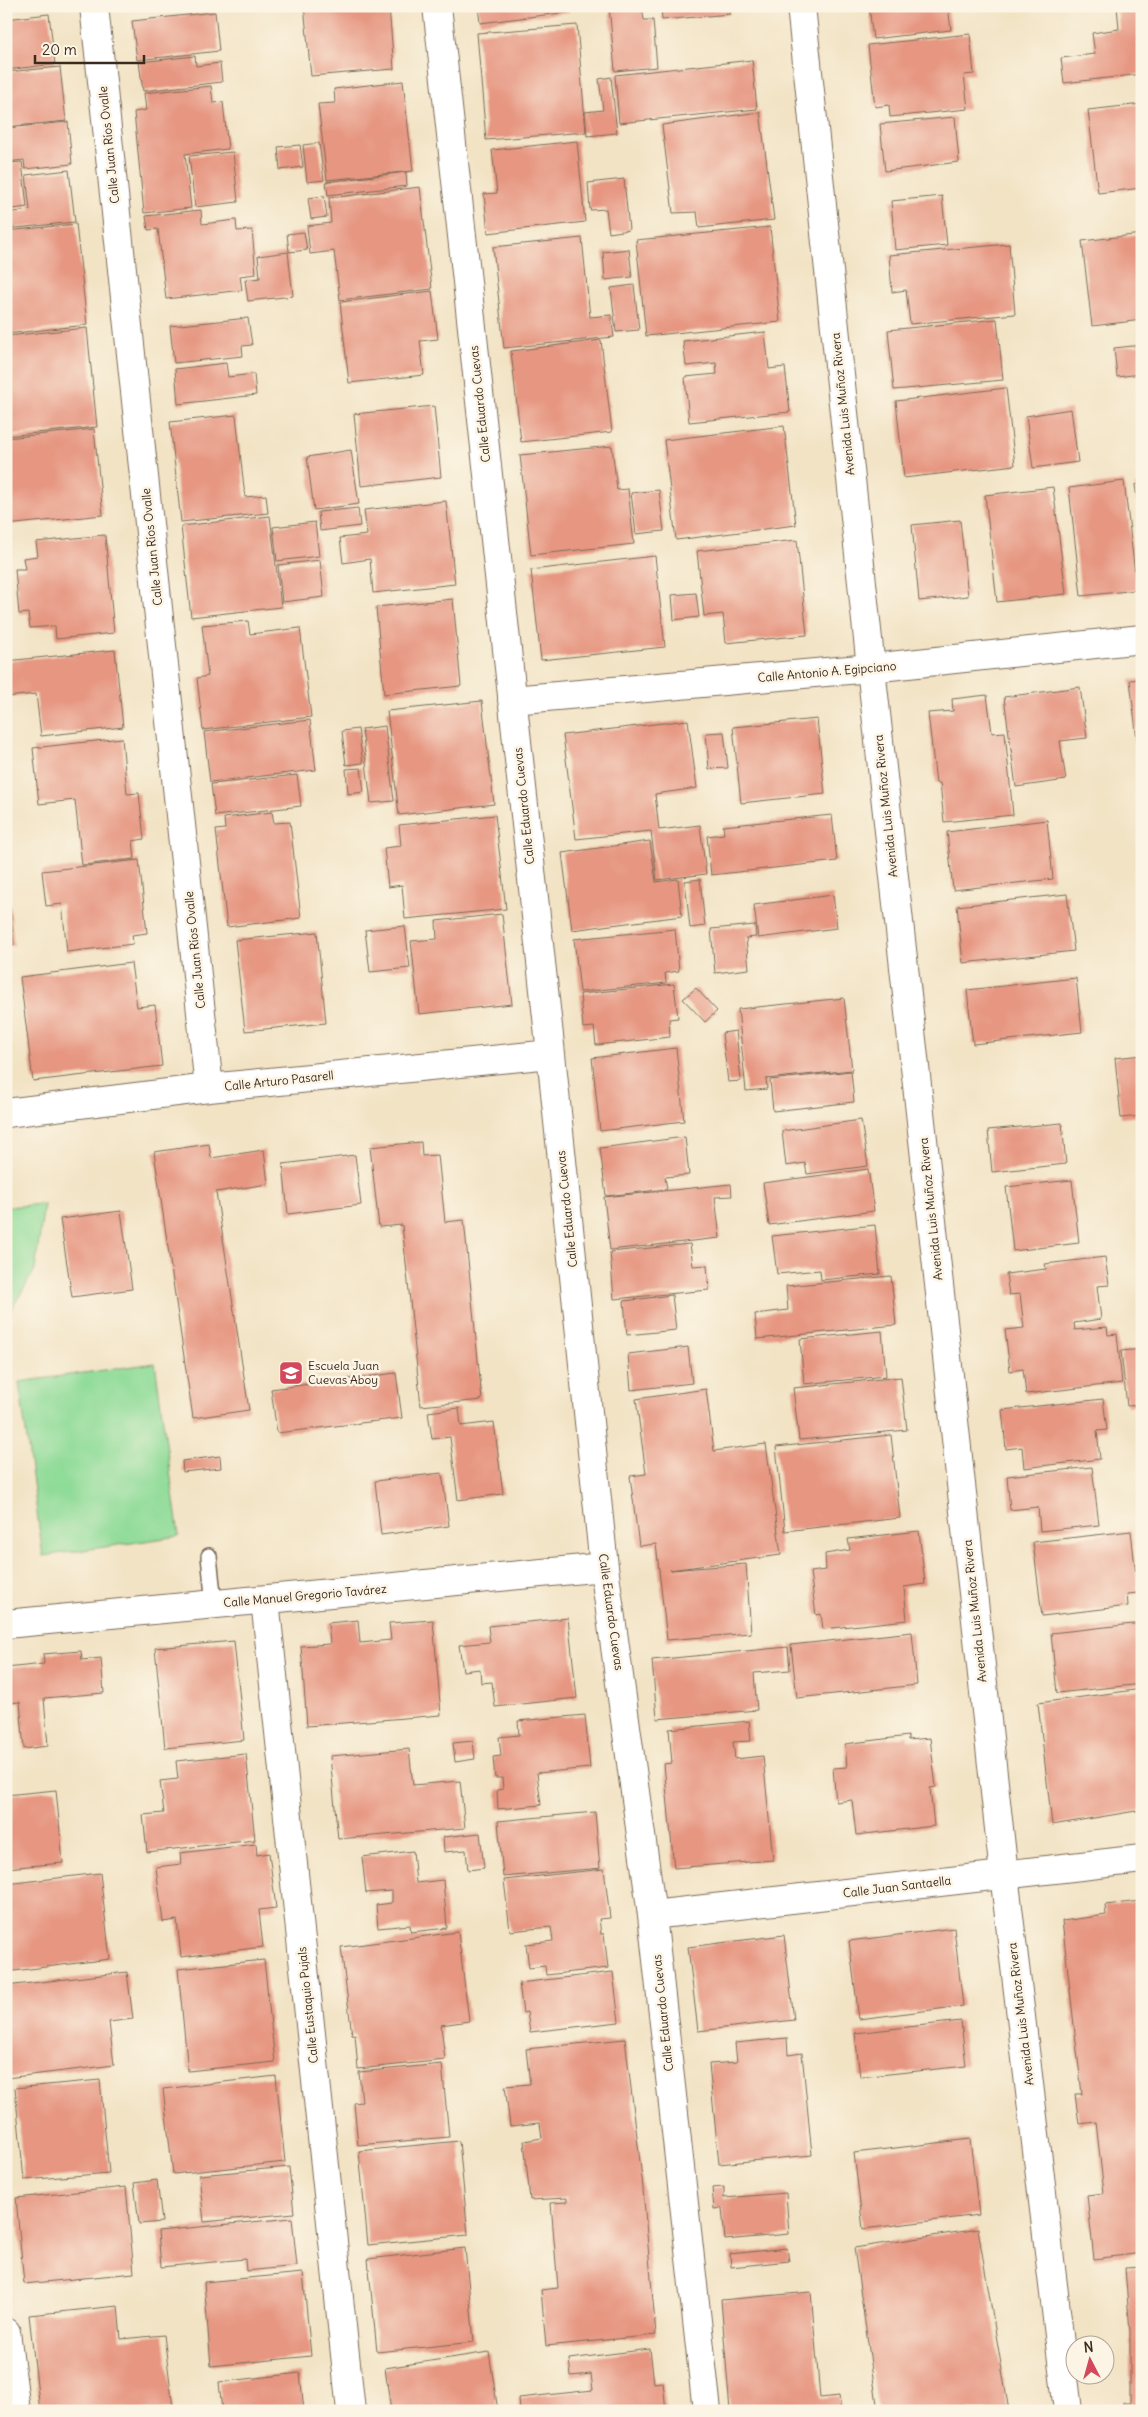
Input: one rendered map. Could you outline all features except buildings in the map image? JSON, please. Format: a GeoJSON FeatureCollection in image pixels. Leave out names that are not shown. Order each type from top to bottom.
{"type":"FeatureCollection","features":[{"type":"Feature","properties":{"kind":"street","name":"Calle Juan Ríos Ovalle"},"geometry":{"type":"LineString","coordinates":[[94,6],[210,1088]]}},
{"type":"Feature","properties":{"kind":"street","name":"Calle Eduardo Cuevas"},"geometry":{"type":"LineString","coordinates":[[436,6],[551,1054],[604,1567],[652,1915],[707,2411]]}},
{"type":"Feature","properties":{"kind":"street","name":"Avenida Luis Muñoz Rivera"},"geometry":{"type":"LineString","coordinates":[[801,6],[871,668],[1004,1874],[1068,2411]]}},
{"type":"Feature","properties":{"kind":"street","name":"Calle Antonio A. Egipciano"},"geometry":{"type":"LineString","coordinates":[[512,700],[871,668],[1142,639]]}},
{"type":"Feature","properties":{"kind":"street","name":"Calle Arturo Pasarell"},"geometry":{"type":"LineString","coordinates":[[6,1113],[210,1088],[551,1054]]}},
{"type":"Feature","properties":{"kind":"street","name":"Calle Manuel Gregorio Tavárez"},"geometry":{"type":"LineString","coordinates":[[6,1624],[604,1567]]}},
{"type":"Feature","properties":{"kind":"street","name":"Calle Eustaquio Pujals"},"geometry":{"type":"LineString","coordinates":[[265,1600],[351,2411]]}},
{"type":"Feature","properties":{"kind":"street","name":"Calle Juan Santaella"},"geometry":{"type":"LineString","coordinates":[[652,1915],[1142,1859]]}},
{"type":"Feature","properties":{"kind":"street"},"geometry":{"type":"LineString","coordinates":[[6,2332],[16,2411]]}},
{"type":"Feature","properties":{"kind":"lane"},"geometry":{"type":"LineString","coordinates":[[209,1556],[214,1604]]}},
{"type":"Feature","properties":{"kind":"green space"},"geometry":{"type":"Polygon","coordinates":[[[44,1204],[35,1270],[6,1318],[6,1207],[44,1204]]]}},
{"type":"Feature","properties":{"kind":"green space"},"geometry":{"type":"Polygon","coordinates":[[[155,1363],[179,1536],[43,1556],[19,1382],[155,1363]]]}},
{"type":"Feature","properties":{"kind":"place","name":"Escuela Juan Cuevas Aboy"},"geometry":{"type":"Point","coordinates":[291,1373]}}]}
